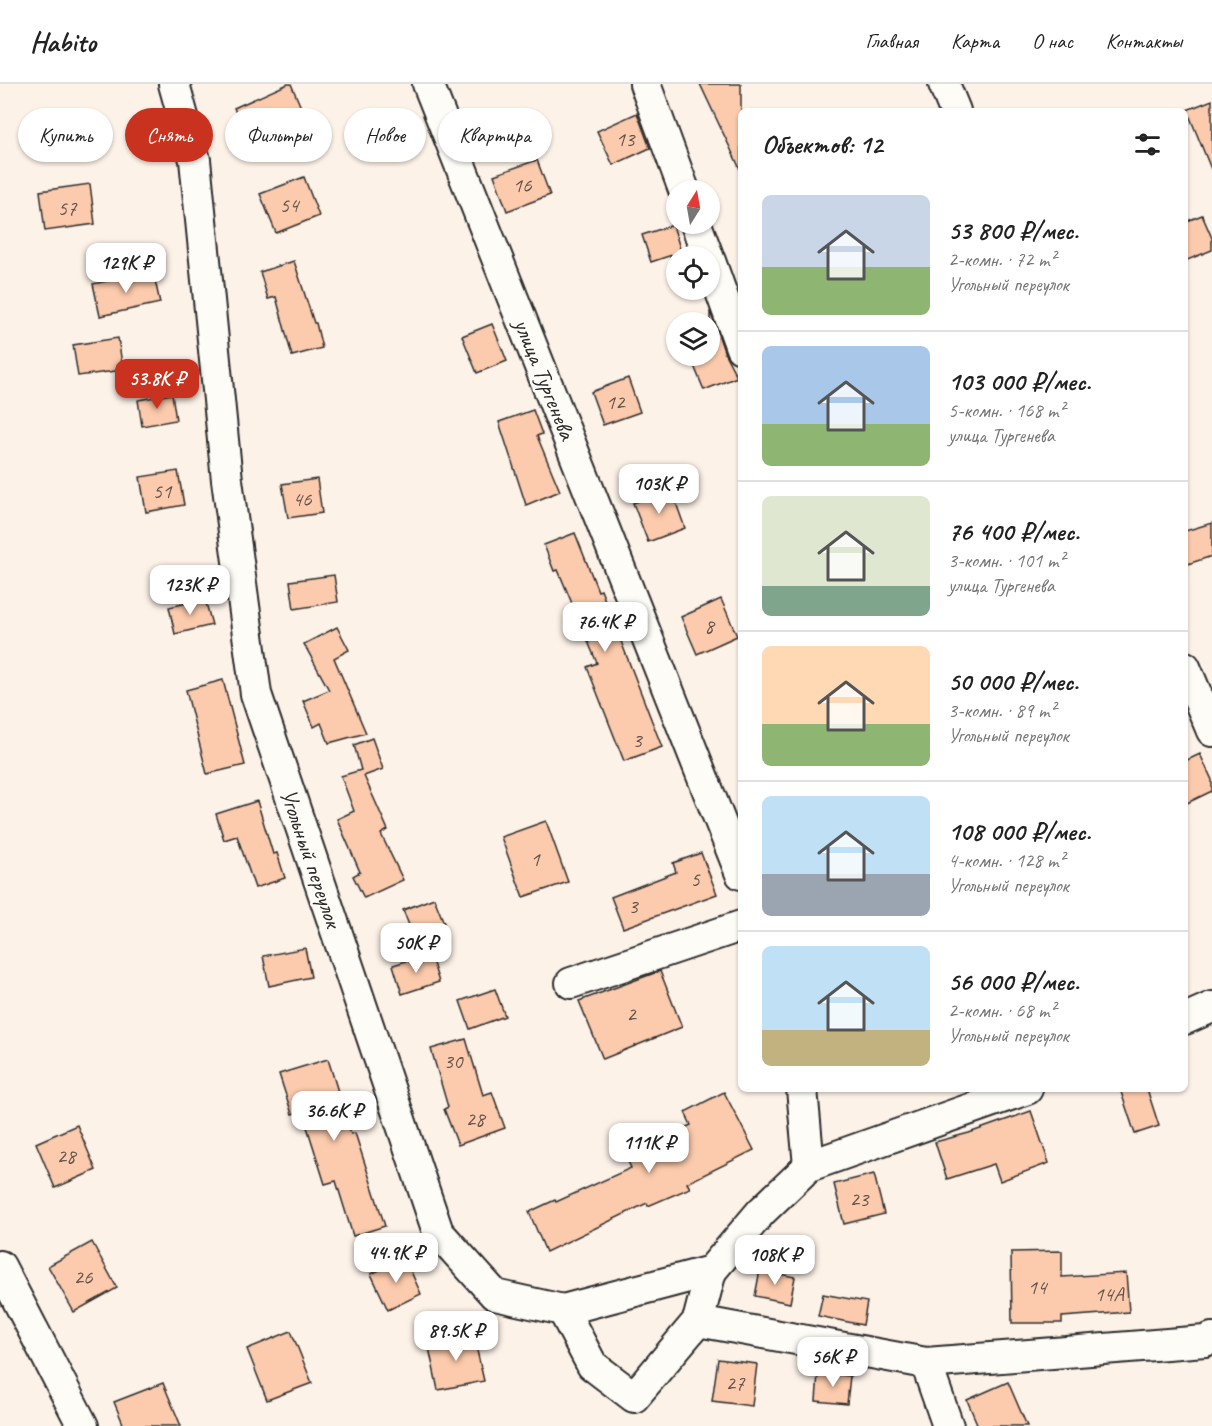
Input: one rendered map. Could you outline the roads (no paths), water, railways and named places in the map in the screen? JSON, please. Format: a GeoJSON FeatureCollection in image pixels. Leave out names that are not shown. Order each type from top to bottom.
{"type":"FeatureCollection","features":[{"type":"Feature","properties":{"kind":"street","name":"Угольный переулок"},"geometry":{"type":"LineString","coordinates":[[174,84],[195,160],[227,480],[256,694],[438,1232],[495,1295],[562,1310],[711,1271]]}},
{"type":"Feature","properties":{"kind":"street","name":"улица Тургенева"},"geometry":{"type":"LineString","coordinates":[[428,84],[738,866]]}},
{"type":"Feature","properties":{"kind":"street"},"geometry":{"type":"LineString","coordinates":[[645,84],[680,180]]}},
{"type":"Feature","properties":{"kind":"street"},"geometry":{"type":"LineString","coordinates":[[944,84],[954,108]]}},
{"type":"Feature","properties":{"kind":"street"},"geometry":{"type":"LineString","coordinates":[[720,289],[738,340]]}},
{"type":"Feature","properties":{"kind":"street"},"geometry":{"type":"LineString","coordinates":[[1188,678],[1202,729]]}},
{"type":"Feature","properties":{"kind":"street"},"geometry":{"type":"LineString","coordinates":[[571,983],[738,927]]}},
{"type":"Feature","properties":{"kind":"street"},"geometry":{"type":"LineString","coordinates":[[1188,1018],[1212,1007]]}},
{"type":"Feature","properties":{"kind":"street"},"geometry":{"type":"LineString","coordinates":[[802,1092],[809,1166]]}},
{"type":"Feature","properties":{"kind":"street"},"geometry":{"type":"LineString","coordinates":[[562,1310],[592,1365],[634,1397],[698,1321],[711,1271],[761,1212],[809,1166],[1019,1092]]}},
{"type":"Feature","properties":{"kind":"street"},"geometry":{"type":"LineString","coordinates":[[0,1266],[83,1426]]}},
{"type":"Feature","properties":{"kind":"street"},"geometry":{"type":"LineString","coordinates":[[698,1321],[926,1363],[1205,1341],[1212,1338]]}},
{"type":"Feature","properties":{"kind":"street"},"geometry":{"type":"LineString","coordinates":[[926,1363],[948,1426]]}}]}
